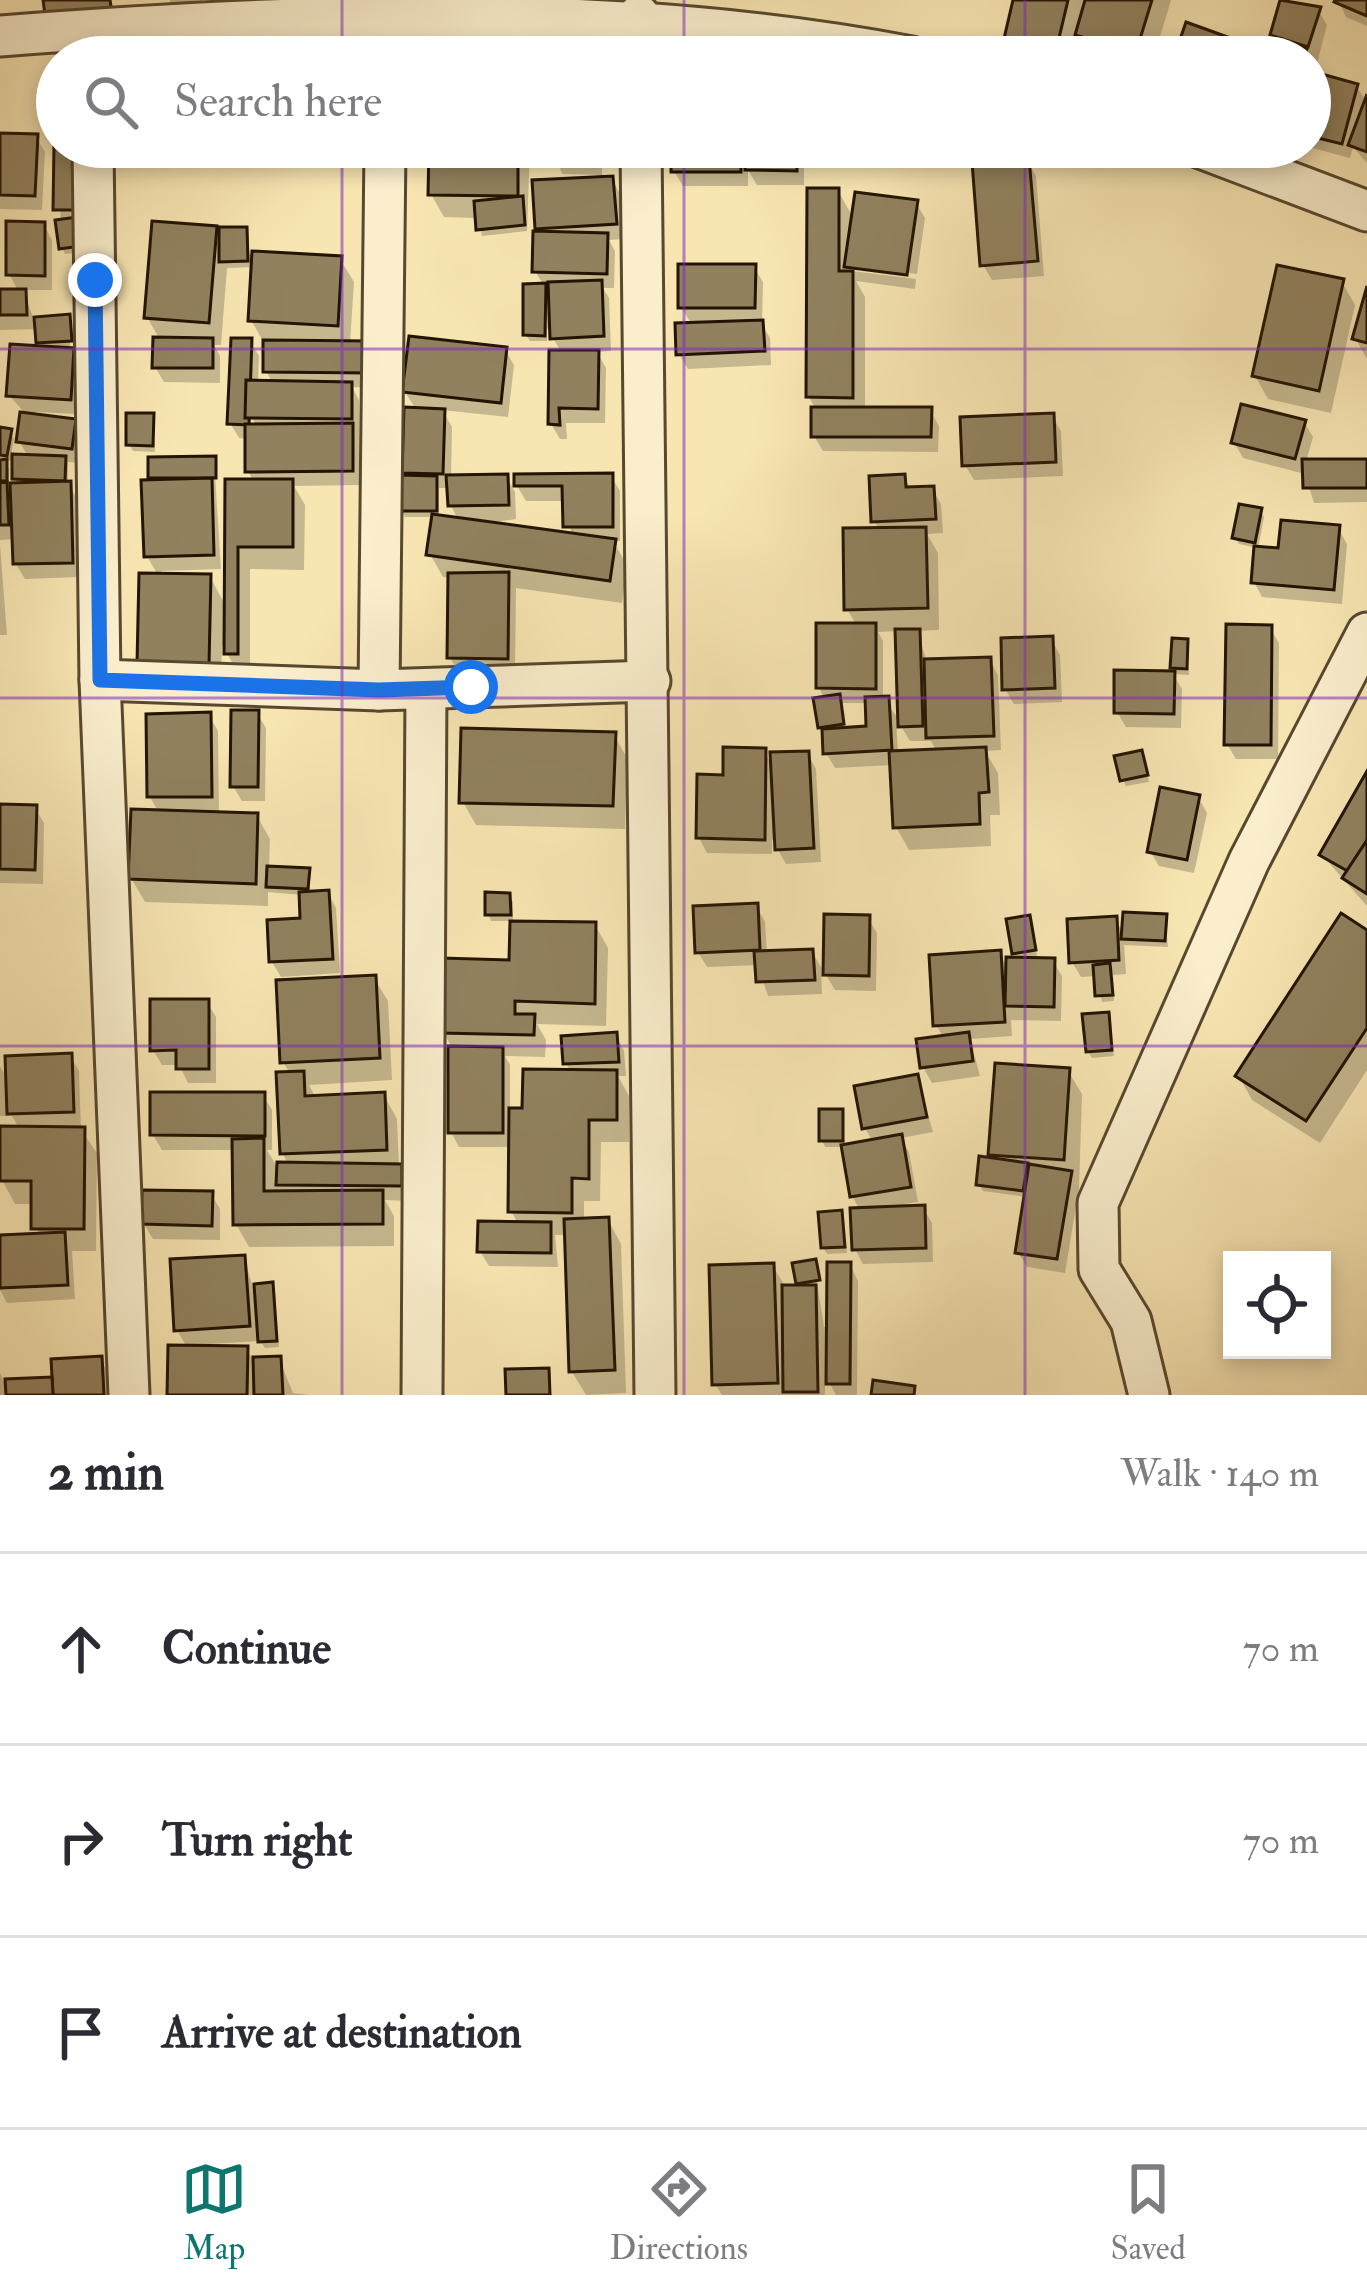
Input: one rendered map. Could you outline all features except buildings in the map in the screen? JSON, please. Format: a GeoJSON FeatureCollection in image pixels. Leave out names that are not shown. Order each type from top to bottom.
{"type":"FeatureCollection","features":[{"type":"Feature","properties":{"kind":"street"},"geometry":{"type":"LineString","coordinates":[[119,36],[217,11],[387,12],[538,6],[810,36]]}},
{"type":"Feature","properties":{"kind":"street"},"geometry":{"type":"LineString","coordinates":[[387,12],[387,36]]}},
{"type":"Feature","properties":{"kind":"street"},"geometry":{"type":"LineString","coordinates":[[639,16],[639,36]]}},
{"type":"Feature","properties":{"kind":"street"},"geometry":{"type":"LineString","coordinates":[[0,36],[36,39]]}},
{"type":"Feature","properties":{"kind":"street"},"geometry":{"type":"LineString","coordinates":[[93,168],[100,680],[129,1395]]}},
{"type":"Feature","properties":{"kind":"street"},"geometry":{"type":"LineString","coordinates":[[379,690],[386,168]]}},
{"type":"Feature","properties":{"kind":"street"},"geometry":{"type":"LineString","coordinates":[[641,168],[655,1395]]}},
{"type":"Feature","properties":{"kind":"street"},"geometry":{"type":"LineString","coordinates":[[1253,168],[1367,211]]}},
{"type":"Feature","properties":{"kind":"street"},"geometry":{"type":"LineString","coordinates":[[1149,1395],[1131,1321],[1099,1269],[1098,1203],[1249,862],[1367,633]]}},
{"type":"Feature","properties":{"kind":"street"},"geometry":{"type":"LineString","coordinates":[[100,680],[379,690],[650,681]]}},
{"type":"Feature","properties":{"kind":"street"},"geometry":{"type":"LineString","coordinates":[[422,1395],[426,688]]}},
{"type":"Feature","properties":{"kind":"route"},"geometry":{"type":"LineString","coordinates":[[95,280],[100,680],[379,690],[471,687]]}}]}
